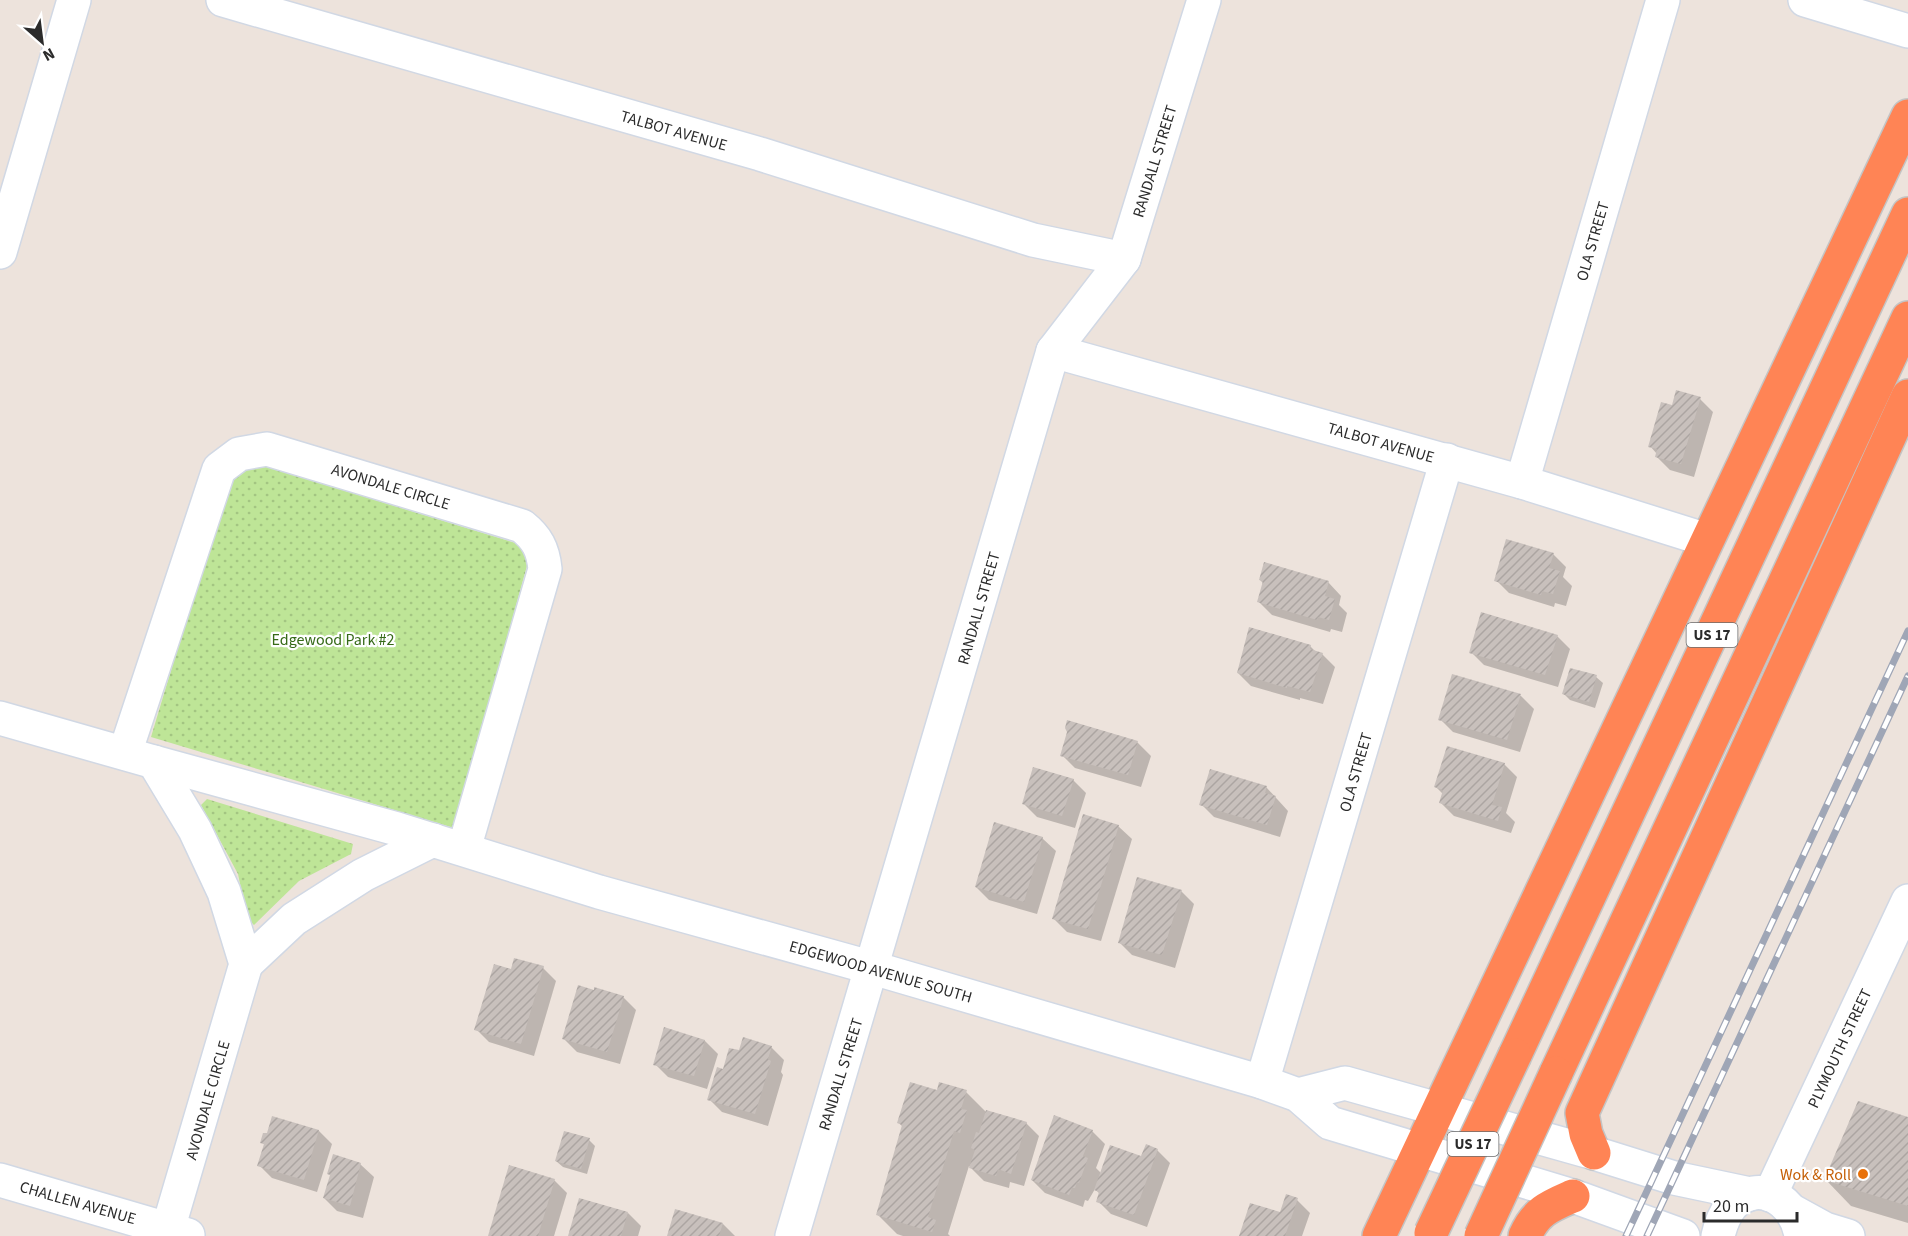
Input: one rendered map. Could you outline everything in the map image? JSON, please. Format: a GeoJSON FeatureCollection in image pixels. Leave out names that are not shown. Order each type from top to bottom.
{"type":"FeatureCollection","features":[{"type":"Feature","properties":{"kind":"highway"},"geometry":{"type":"LineString","coordinates":[[1379,1236],[1908,116]]}},
{"type":"Feature","properties":{"kind":"highway","name":"US 17"},"geometry":{"type":"LineString","coordinates":[[1431,1235],[1908,214]]}},
{"type":"Feature","properties":{"kind":"highway","name":"US 17"},"geometry":{"type":"LineString","coordinates":[[1481,1236],[1908,318]]}},
{"type":"Feature","properties":{"kind":"highway"},"geometry":{"type":"LineString","coordinates":[[1594,1153],[1586,1134],[1582,1113],[1908,396]]}},
{"type":"Feature","properties":{"kind":"highway"},"geometry":{"type":"LineString","coordinates":[[1525,1236],[1531,1223],[1546,1208],[1573,1196]]}},
{"type":"Feature","properties":{"kind":"street"},"geometry":{"type":"LineString","coordinates":[[0,252],[74,0]]}},
{"type":"Feature","properties":{"kind":"street","name":"TALBOT AVENUE"},"geometry":{"type":"LineString","coordinates":[[223,0],[760,154],[1033,240],[1124,259]]}},
{"type":"Feature","properties":{"kind":"street","name":"RANDALL STREET"},"geometry":{"type":"LineString","coordinates":[[792,1236],[873,968],[1053,351],[1124,259],[1204,0]]}},
{"type":"Feature","properties":{"kind":"street","name":"OLA STREET"},"geometry":{"type":"LineString","coordinates":[[1522,482],[1663,0]]}},
{"type":"Feature","properties":{"kind":"street"},"geometry":{"type":"LineString","coordinates":[[1805,0],[1908,31]]}},
{"type":"Feature","properties":{"kind":"street","name":"TALBOT AVENUE"},"geometry":{"type":"LineString","coordinates":[[1053,351],[1447,460],[1707,540]]}},
{"type":"Feature","properties":{"kind":"street","name":"AVONDALE CIRCLE"},"geometry":{"type":"LineString","coordinates":[[140,758],[219,469],[239,454],[267,449],[522,526],[535,536],[543,553],[545,569],[448,845]]}},
{"type":"Feature","properties":{"kind":"street","name":"OLA STREET"},"geometry":{"type":"LineString","coordinates":[[1262,1082],[1447,460]]}},
{"type":"Feature","properties":{"kind":"street"},"geometry":{"type":"LineString","coordinates":[[0,718],[448,845]]}},
{"type":"Feature","properties":{"kind":"street"},"geometry":{"type":"LineString","coordinates":[[140,758],[195,831],[224,892],[246,964],[294,919],[363,874],[448,845]]}},
{"type":"Feature","properties":{"kind":"street","name":"EDGEWOOD AVENUE SOUTH"},"geometry":{"type":"LineString","coordinates":[[448,845],[599,892],[873,968],[1262,1082],[1298,1095],[1330,1123],[1573,1196],[1683,1236]]}},
{"type":"Feature","properties":{"kind":"street","name":"PLYMOUTH STREET"},"geometry":{"type":"LineString","coordinates":[[1779,1209],[1908,901]]}},
{"type":"Feature","properties":{"kind":"street","name":"AVONDALE CIRCLE"},"geometry":{"type":"LineString","coordinates":[[175,1234],[246,964]]}},
{"type":"Feature","properties":{"kind":"street"},"geometry":{"type":"LineString","coordinates":[[1298,1095],[1345,1083],[1594,1153],[1779,1209],[1825,1229],[1848,1236]]}},
{"type":"Feature","properties":{"kind":"street","name":"CHALLEN AVENUE"},"geometry":{"type":"LineString","coordinates":[[0,1180],[175,1234]]}},
{"type":"Feature","properties":{"kind":"street"},"geometry":{"type":"LineString","coordinates":[[1718,1236],[1731,1206],[1779,1209]]}},
{"type":"Feature","properties":{"kind":"green space","name":"Edgewood Park #2"},"geometry":{"type":"Polygon","coordinates":[[[235,457],[532,548],[454,828],[151,737],[235,457]]]}},
{"type":"Feature","properties":{"kind":"green space"},"geometry":{"type":"Polygon","coordinates":[[[207,799],[353,844],[351,854],[299,881],[254,925],[247,918],[238,874],[201,805],[207,799]]]}},
{"type":"Feature","properties":{"kind":"building"},"geometry":{"type":"Polygon","coordinates":[[[1676,390],[1701,397],[1681,464],[1655,457],[1657,449],[1648,447],[1661,402],[1672,405],[1676,390]]]}},
{"type":"Feature","properties":{"kind":"building"},"geometry":{"type":"Polygon","coordinates":[[[1506,539],[1554,553],[1549,568],[1560,571],[1553,594],[1542,591],[1541,595],[1494,581],[1506,539]]]}},
{"type":"Feature","properties":{"kind":"building"},"geometry":{"type":"Polygon","coordinates":[[[1264,562],[1329,581],[1325,596],[1335,599],[1329,620],[1318,617],[1317,620],[1257,602],[1263,581],[1259,580],[1264,562]]]}},
{"type":"Feature","properties":{"kind":"building"},"geometry":{"type":"Polygon","coordinates":[[[1481,612],[1558,635],[1545,675],[1469,653],[1481,612]]]}},
{"type":"Feature","properties":{"kind":"building"},"geometry":{"type":"Polygon","coordinates":[[[1249,627],[1311,645],[1310,649],[1323,653],[1310,692],[1287,686],[1287,688],[1237,673],[1249,627]]]}},
{"type":"Feature","properties":{"kind":"building"},"geometry":{"type":"Polygon","coordinates":[[[1570,668],[1597,675],[1589,702],[1562,694],[1570,668]]]}},
{"type":"Feature","properties":{"kind":"building"},"geometry":{"type":"Polygon","coordinates":[[[1452,674],[1521,694],[1507,740],[1438,720],[1452,674]]]}},
{"type":"Feature","properties":{"kind":"building"},"geometry":{"type":"Polygon","coordinates":[[[1067,720],[1138,741],[1128,775],[1060,756],[1067,732],[1065,728],[1067,720]]]}},
{"type":"Feature","properties":{"kind":"building"},"geometry":{"type":"Polygon","coordinates":[[[1447,746],[1505,763],[1492,805],[1502,807],[1498,821],[1439,803],[1443,790],[1434,787],[1447,746]]]}},
{"type":"Feature","properties":{"kind":"building"},"geometry":{"type":"Polygon","coordinates":[[[1033,767],[1074,779],[1062,816],[1022,804],[1033,767]]]}},
{"type":"Feature","properties":{"kind":"building"},"geometry":{"type":"Polygon","coordinates":[[[1210,769],[1267,786],[1265,793],[1276,796],[1267,825],[1199,805],[1210,769]]]}},
{"type":"Feature","properties":{"kind":"building"},"geometry":{"type":"Polygon","coordinates":[[[1083,814],[1119,825],[1088,929],[1052,919],[1083,814]]]}},
{"type":"Feature","properties":{"kind":"building"},"geometry":{"type":"Polygon","coordinates":[[[994,822],[1043,837],[1024,902],[975,887],[994,822]]]}},
{"type":"Feature","properties":{"kind":"building"},"geometry":{"type":"Polygon","coordinates":[[[1137,877],[1182,890],[1162,955],[1118,943],[1137,877]]]}},
{"type":"Feature","properties":{"kind":"building"},"geometry":{"type":"Polygon","coordinates":[[[514,958],[544,966],[521,1044],[474,1030],[494,964],[511,969],[514,958]]]}},
{"type":"Feature","properties":{"kind":"building"},"geometry":{"type":"Polygon","coordinates":[[[578,985],[624,996],[607,1052],[562,1039],[578,985]]]}},
{"type":"Feature","properties":{"kind":"building"},"geometry":{"type":"Polygon","coordinates":[[[664,1027],[705,1040],[694,1076],[653,1065],[664,1027]]]}},
{"type":"Feature","properties":{"kind":"building"},"geometry":{"type":"Polygon","coordinates":[[[743,1037],[772,1046],[768,1059],[771,1061],[755,1114],[707,1100],[717,1067],[723,1069],[729,1048],[739,1050],[743,1037]]]}},
{"type":"Feature","properties":{"kind":"building"},"geometry":{"type":"Polygon","coordinates":[[[910,1082],[937,1090],[939,1082],[967,1090],[961,1109],[967,1110],[960,1133],[954,1131],[928,1217],[936,1220],[932,1232],[876,1215],[902,1125],[897,1123],[910,1082]]]}},
{"type":"Feature","properties":{"kind":"building"},"geometry":{"type":"Polygon","coordinates":[[[1858,1101],[1908,1117],[1908,1206],[1824,1180],[1858,1101]]]}},
{"type":"Feature","properties":{"kind":"building"},"geometry":{"type":"Polygon","coordinates":[[[986,1110],[1027,1122],[1011,1174],[998,1169],[996,1176],[969,1168],[975,1150],[971,1148],[976,1132],[979,1133],[986,1110]]]}},
{"type":"Feature","properties":{"kind":"building"},"geometry":{"type":"Polygon","coordinates":[[[1054,1115],[1093,1130],[1083,1156],[1088,1158],[1079,1183],[1077,1182],[1075,1188],[1072,1188],[1069,1195],[1031,1180],[1054,1115]]]}},
{"type":"Feature","properties":{"kind":"building"},"geometry":{"type":"Polygon","coordinates":[[[272,1116],[319,1130],[304,1180],[257,1166],[264,1144],[260,1143],[263,1133],[267,1133],[272,1116]]]}},
{"type":"Feature","properties":{"kind":"building"},"geometry":{"type":"Polygon","coordinates":[[[564,1131],[590,1138],[581,1169],[555,1161],[564,1131]]]}},
{"type":"Feature","properties":{"kind":"building"},"geometry":{"type":"Polygon","coordinates":[[[1146,1144],[1158,1149],[1134,1215],[1096,1202],[1099,1192],[1094,1190],[1110,1145],[1141,1156],[1146,1144]]]}},
{"type":"Feature","properties":{"kind":"building"},"geometry":{"type":"Polygon","coordinates":[[[333,1154],[361,1163],[350,1206],[323,1198],[333,1154]]]}},
{"type":"Feature","properties":{"kind":"building"},"geometry":{"type":"Polygon","coordinates":[[[509,1165],[555,1179],[538,1236],[488,1236],[509,1165]]]}},
{"type":"Feature","properties":{"kind":"building"},"geometry":{"type":"Polygon","coordinates":[[[1286,1194],[1298,1198],[1285,1236],[1239,1236],[1250,1203],[1280,1212],[1286,1194]]]}},
{"type":"Feature","properties":{"kind":"building"},"geometry":{"type":"Polygon","coordinates":[[[579,1198],[628,1212],[621,1236],[568,1236],[579,1198]]]}},
{"type":"Feature","properties":{"kind":"building"},"geometry":{"type":"Polygon","coordinates":[[[675,1209],[723,1223],[719,1236],[667,1236],[675,1209]]]}},
{"type":"Feature","properties":{"kind":"railway"},"geometry":{"type":"LineString","coordinates":[[1626,1236],[1908,631]]}},
{"type":"Feature","properties":{"kind":"railway"},"geometry":{"type":"LineString","coordinates":[[1647,1236],[1908,676]]}},
{"type":"Feature","properties":{"kind":"place","name":"Wok & Roll"},"geometry":{"type":"Point","coordinates":[1863,1174]}}]}
